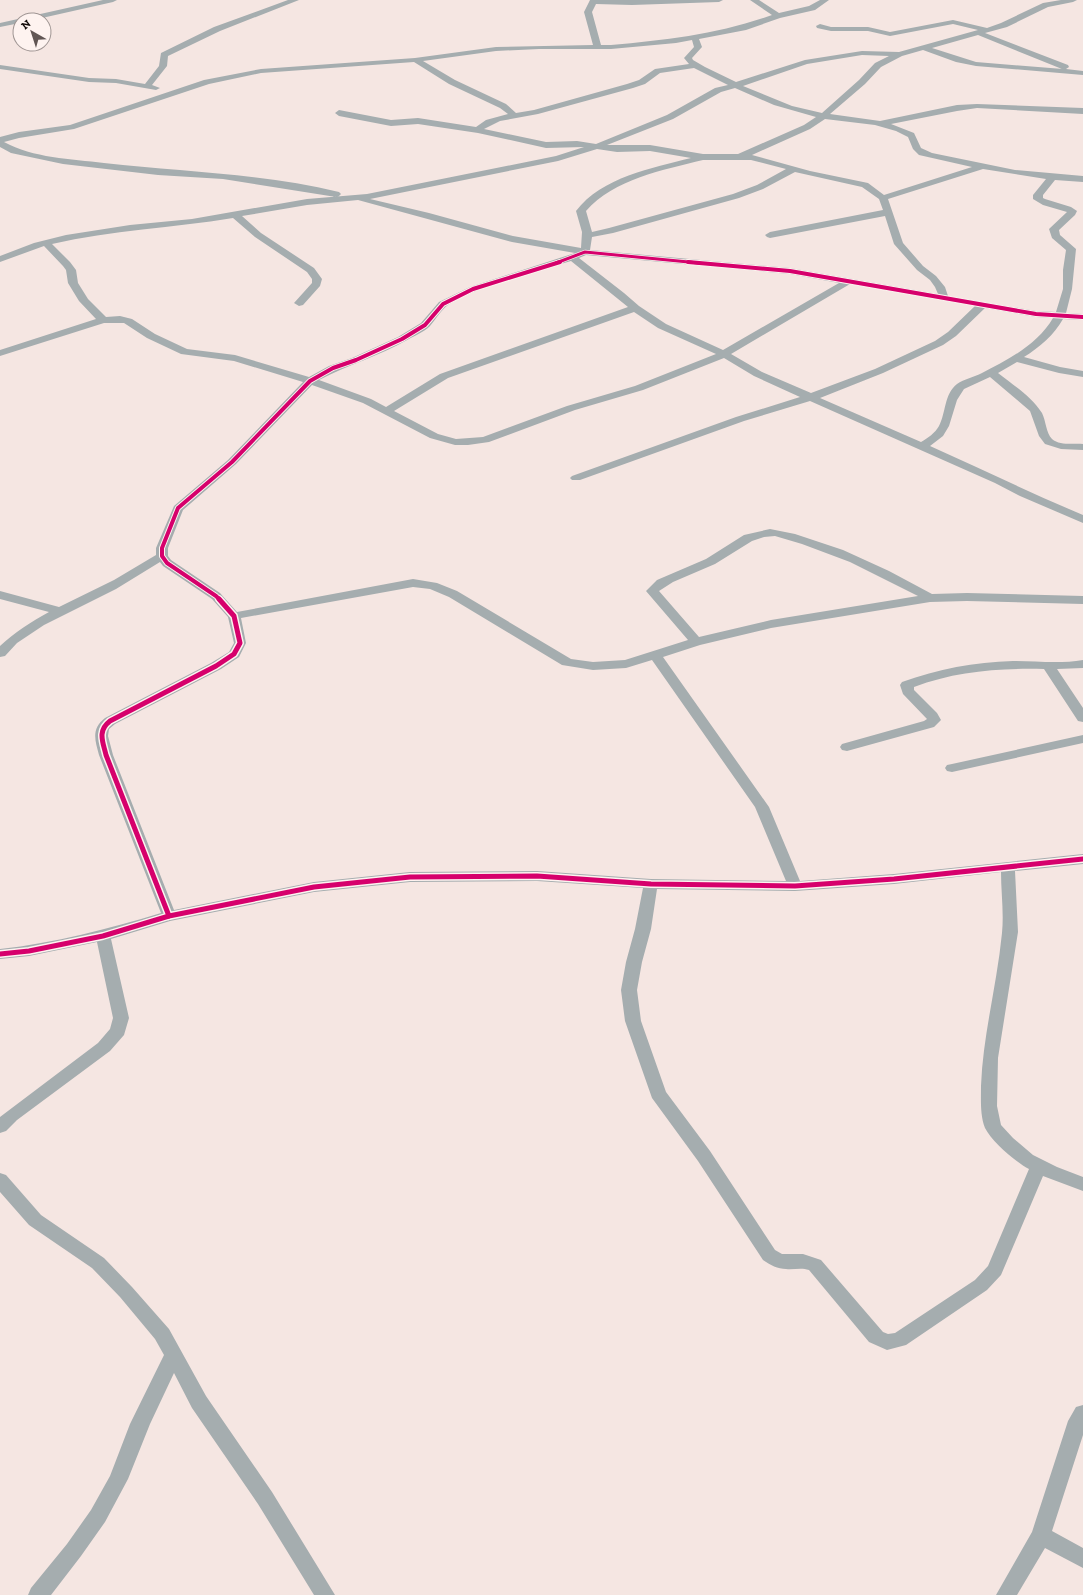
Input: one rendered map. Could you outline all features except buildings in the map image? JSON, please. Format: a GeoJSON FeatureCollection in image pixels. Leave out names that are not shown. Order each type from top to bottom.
{"type":"FeatureCollection","features":[{"type":"Feature","properties":{"kind":"street"},"geometry":{"type":"LineString","coordinates":[[52,13],[113,0]]}},
{"type":"Feature","properties":{"kind":"street"},"geometry":{"type":"LineString","coordinates":[[147,86],[163,66],[164,55],[217,29],[295,0]]}},
{"type":"Feature","properties":{"kind":"street"},"geometry":{"type":"LineString","coordinates":[[598,47],[588,12],[593,2],[719,0]]}},
{"type":"Feature","properties":{"kind":"street"},"geometry":{"type":"LineString","coordinates":[[754,0],[778,16]]}},
{"type":"Feature","properties":{"kind":"street"},"geometry":{"type":"LineString","coordinates":[[0,141],[19,135],[71,127],[176,91],[207,82],[261,71],[415,60],[496,50],[598,47],[676,42],[743,28],[778,16],[812,8],[825,0]]}},
{"type":"Feature","properties":{"kind":"street"},"geometry":{"type":"LineString","coordinates":[[0,259],[46,243],[66,238],[123,229],[192,222],[307,202],[354,198],[500,171],[558,158],[595,147],[670,117],[709,94],[812,60],[862,53],[899,54],[925,48],[983,32],[1046,5],[1071,0]]}},
{"type":"Feature","properties":{"kind":"street"},"geometry":{"type":"LineString","coordinates":[[0,25],[12,22]]}},
{"type":"Feature","properties":{"kind":"street"},"geometry":{"type":"LineString","coordinates":[[820,26],[831,29],[868,29],[890,34],[953,22],[983,32],[1080,73]]}},
{"type":"Feature","properties":{"kind":"street"},"geometry":{"type":"LineString","coordinates":[[695,38],[698,47],[688,58],[695,65],[735,85],[790,107],[824,116],[882,123],[911,135],[914,138],[916,147],[924,153],[981,166],[1053,177],[1083,179]]}},
{"type":"Feature","properties":{"kind":"street"},"geometry":{"type":"LineString","coordinates":[[925,48],[959,60],[976,64],[1080,73]]}},
{"type":"Feature","properties":{"kind":"street"},"geometry":{"type":"LineString","coordinates":[[741,156],[807,127],[824,116],[862,82],[878,65],[899,54]]}},
{"type":"Feature","properties":{"kind":"street"},"geometry":{"type":"LineString","coordinates":[[415,60],[452,82],[503,106],[515,116]]}},
{"type":"Feature","properties":{"kind":"street"},"geometry":{"type":"LineString","coordinates":[[478,130],[492,122],[630,86],[642,82],[658,71],[695,65]]}},
{"type":"Feature","properties":{"kind":"street"},"geometry":{"type":"LineString","coordinates":[[0,67],[89,80],[116,81],[176,91]]}},
{"type":"Feature","properties":{"kind":"street"},"geometry":{"type":"LineString","coordinates":[[882,123],[957,108],[977,106],[1083,111]]}},
{"type":"Feature","properties":{"kind":"street"},"geometry":{"type":"LineString","coordinates":[[339,113],[391,123],[418,121],[478,130],[546,145],[572,144],[617,149],[650,148],[703,157],[741,156],[762,159],[794,169],[859,183],[871,188],[883,198],[889,212],[898,244],[920,268],[933,278],[940,287],[944,298]]}},
{"type":"Feature","properties":{"kind":"street"},"geometry":{"type":"LineString","coordinates":[[0,141],[14,151],[63,161],[158,172],[190,173],[243,178],[354,198],[426,215],[512,239],[585,252],[790,272],[982,305],[1060,316],[1083,317]]}},
{"type":"Feature","properties":{"kind":"street"},"geometry":{"type":"LineString","coordinates":[[169,916],[106,755],[100,732],[104,725],[110,721],[216,666],[234,654],[240,643],[234,616],[216,596],[168,563],[162,556],[162,548],[178,508],[232,462],[310,381],[333,368],[356,360],[402,339],[425,325],[443,304],[473,289],[507,277],[572,258],[585,252],[589,234],[581,211],[585,205],[600,193],[626,181],[663,168],[703,157]]}},
{"type":"Feature","properties":{"kind":"street"},"geometry":{"type":"LineString","coordinates":[[883,198],[981,166]]}},
{"type":"Feature","properties":{"kind":"street"},"geometry":{"type":"LineString","coordinates":[[589,234],[610,231],[736,196],[760,187],[794,169]]}},
{"type":"Feature","properties":{"kind":"street"},"geometry":{"type":"LineString","coordinates":[[921,447],[937,437],[946,422],[954,394],[960,387],[991,372],[1043,339],[1055,325],[1060,316],[1068,285],[1068,269],[1072,259],[1071,249],[1055,236],[1054,229],[1072,213],[1072,211],[1044,203],[1038,199],[1038,195],[1053,177]]}},
{"type":"Feature","properties":{"kind":"street"},"geometry":{"type":"LineString","coordinates":[[770,235],[889,212]]}},
{"type":"Feature","properties":{"kind":"street"},"geometry":{"type":"LineString","coordinates":[[235,215],[258,235],[311,270],[317,279],[317,284],[299,303]]}},
{"type":"Feature","properties":{"kind":"street"},"geometry":{"type":"LineString","coordinates":[[46,243],[67,264],[71,270],[73,283],[84,301],[103,320]]}},
{"type":"Feature","properties":{"kind":"street"},"geometry":{"type":"LineString","coordinates":[[572,258],[621,295],[635,308],[662,326],[726,355],[758,374],[999,481],[1024,494],[1083,519]]}},
{"type":"Feature","properties":{"kind":"street"},"geometry":{"type":"LineString","coordinates":[[1072,259],[1083,260]]}},
{"type":"Feature","properties":{"kind":"street"},"geometry":{"type":"LineString","coordinates":[[0,353],[103,320],[120,319],[128,321],[151,336],[185,352],[235,358],[310,381],[368,401],[434,436],[455,442],[468,442],[485,440],[571,408],[639,388],[726,355],[847,282]]}},
{"type":"Feature","properties":{"kind":"street"},"geometry":{"type":"LineString","coordinates":[[576,478],[740,419],[830,391],[872,374],[929,349],[952,334],[982,305]]}},
{"type":"Feature","properties":{"kind":"street"},"geometry":{"type":"LineString","coordinates":[[387,411],[444,376],[635,308]]}},
{"type":"Feature","properties":{"kind":"street"},"geometry":{"type":"LineString","coordinates":[[1015,358],[1059,370],[1083,374]]}},
{"type":"Feature","properties":{"kind":"street"},"geometry":{"type":"LineString","coordinates":[[991,372],[1030,404],[1037,414],[1042,430],[1048,441],[1057,445],[1083,447]]}},
{"type":"Feature","properties":{"kind":"street"},"geometry":{"type":"LineString","coordinates":[[696,642],[652,591],[662,582],[702,566],[753,536],[764,533],[777,533],[835,550],[890,576],[930,598]]}},
{"type":"Feature","properties":{"kind":"street"},"geometry":{"type":"LineString","coordinates":[[0,653],[27,629],[59,611],[112,587],[162,556]]}},
{"type":"Feature","properties":{"kind":"street"},"geometry":{"type":"LineString","coordinates":[[234,616],[413,583],[433,586],[453,594],[567,662],[593,666],[626,664],[696,642],[770,624],[930,598],[967,597],[1083,600]]}},
{"type":"Feature","properties":{"kind":"street"},"geometry":{"type":"LineString","coordinates":[[0,595],[59,611]]}},
{"type":"Feature","properties":{"kind":"street"},"geometry":{"type":"LineString","coordinates":[[655,655],[762,808],[795,886]]}},
{"type":"Feature","properties":{"kind":"street"},"geometry":{"type":"LineString","coordinates":[[847,747],[929,724],[934,720],[908,690],[907,685],[933,674],[955,669],[993,665],[1083,664]]}},
{"type":"Feature","properties":{"kind":"street"},"geometry":{"type":"LineString","coordinates":[[1048,665],[1083,718]]}},
{"type":"Feature","properties":{"kind":"street"},"geometry":{"type":"LineString","coordinates":[[952,768],[1083,739]]}},
{"type":"Feature","properties":{"kind":"street"},"geometry":{"type":"LineString","coordinates":[[0,954],[29,951],[103,936],[169,916],[314,887],[410,877],[537,876],[651,884],[795,886],[894,879],[1083,859]]}},
{"type":"Feature","properties":{"kind":"street"},"geometry":{"type":"LineString","coordinates":[[1008,867],[1010,932],[990,1058],[989,1106],[994,1127],[1007,1143],[1027,1160],[1083,1184]]}},
{"type":"Feature","properties":{"kind":"street"},"geometry":{"type":"LineString","coordinates":[[651,884],[643,929],[634,962],[630,990],[632,1021],[658,1094],[704,1156],[769,1255],[782,1263],[806,1261],[815,1265],[876,1337],[888,1342],[899,1340],[982,1285],[995,1270],[1039,1166]]}},
{"type":"Feature","properties":{"kind":"street"},"geometry":{"type":"LineString","coordinates":[[0,1127],[11,1116],[104,1047],[118,1031],[121,1018],[103,936]]}},
{"type":"Feature","properties":{"kind":"street"},"geometry":{"type":"LineString","coordinates":[[0,1180],[35,1220],[98,1263],[126,1292],[162,1334],[199,1402],[265,1498],[325,1595]]}},
{"type":"Feature","properties":{"kind":"street"},"geometry":{"type":"LineString","coordinates":[[38,1595],[74,1550],[98,1516],[118,1479],[140,1424],[173,1354]]}},
{"type":"Feature","properties":{"kind":"street"},"geometry":{"type":"LineString","coordinates":[[1006,1595],[1041,1535],[1078,1421],[1083,1413]]}},
{"type":"Feature","properties":{"kind":"street"},"geometry":{"type":"LineString","coordinates":[[1041,1535],[1083,1558]]}},
{"type":"Feature","properties":{"kind":"cycle path"},"geometry":{"type":"LineString","coordinates":[[169,916],[106,755],[101,732],[105,724],[110,721],[216,666],[234,654],[240,643],[234,616],[216,596],[167,563],[162,556],[162,548],[178,508],[232,462],[310,381],[333,368],[356,360],[402,339],[425,325],[443,304],[473,289],[507,277],[572,258],[585,252],[790,271],[1036,314],[1083,317]]}},
{"type":"Feature","properties":{"kind":"cycle path"},"geometry":{"type":"LineString","coordinates":[[0,954],[29,951],[103,936],[169,916],[314,887],[410,877],[537,876],[651,884],[795,886],[894,879],[1083,859]]}}]}
